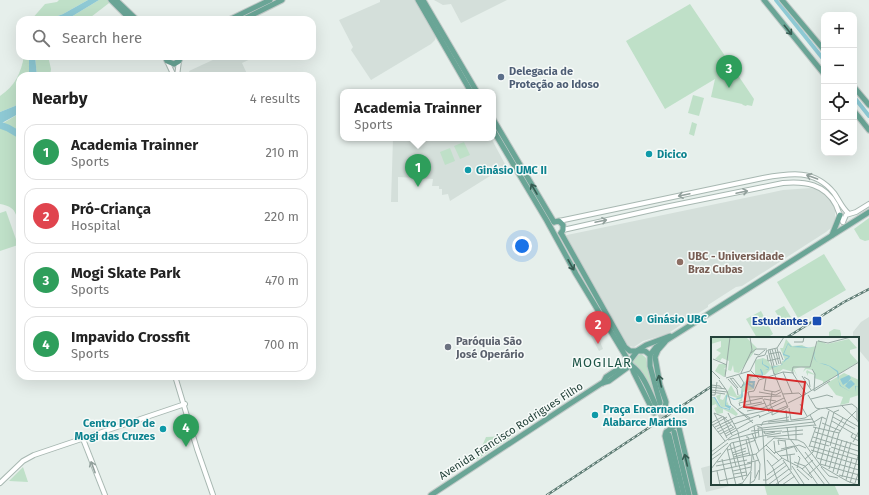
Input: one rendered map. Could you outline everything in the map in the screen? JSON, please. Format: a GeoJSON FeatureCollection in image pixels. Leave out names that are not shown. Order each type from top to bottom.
{"type":"FeatureCollection","features":[{"type":"Feature","properties":{"kind":"main road"},"geometry":{"type":"LineString","coordinates":[[111,0],[132,16]]}},
{"type":"Feature","properties":{"kind":"main road"},"geometry":{"type":"LineString","coordinates":[[116,0],[128,16]]}},
{"type":"Feature","properties":{"kind":"main road"},"geometry":{"type":"LineString","coordinates":[[237,16],[270,0]]}},
{"type":"Feature","properties":{"kind":"main road"},"geometry":{"type":"LineString","coordinates":[[250,16],[282,0]]}},
{"type":"Feature","properties":{"kind":"main road"},"geometry":{"type":"LineString","coordinates":[[418,0],[469,89]]}},
{"type":"Feature","properties":{"kind":"main road"},"geometry":{"type":"LineString","coordinates":[[423,0],[475,89]]}},
{"type":"Feature","properties":{"kind":"main road"},"geometry":{"type":"LineString","coordinates":[[764,0],[821,70]]}},
{"type":"Feature","properties":{"kind":"main road"},"geometry":{"type":"LineString","coordinates":[[782,0],[822,48]]}},
{"type":"Feature","properties":{"kind":"main road"},"geometry":{"type":"LineString","coordinates":[[169,60],[174,64],[179,60]]}},
{"type":"Feature","properties":{"kind":"main road"},"geometry":{"type":"LineString","coordinates":[[857,91],[869,105]]}},
{"type":"Feature","properties":{"kind":"main road"},"geometry":{"type":"LineString","coordinates":[[857,115],[869,130]]}},
{"type":"Feature","properties":{"kind":"main road"},"geometry":{"type":"LineString","coordinates":[[496,124],[557,222],[563,225],[562,232],[625,347],[630,351],[645,351],[650,355],[650,366],[658,405],[636,368],[630,363]]}},
{"type":"Feature","properties":{"kind":"main road"},"geometry":{"type":"LineString","coordinates":[[496,135],[576,274],[630,363],[654,413],[665,406],[666,402],[660,385],[655,357],[658,350],[665,342]]}},
{"type":"Feature","properties":{"kind":"main road","name":"Avenida Francisco Rodrigues Filho"},"geometry":{"type":"LineString","coordinates":[[650,355],[656,348],[832,236],[844,225],[869,212]]}},
{"type":"Feature","properties":{"kind":"main road"},"geometry":{"type":"LineString","coordinates":[[832,236],[840,216]]}},
{"type":"Feature","properties":{"kind":"main road"},"geometry":{"type":"LineString","coordinates":[[552,231],[551,227],[557,222]]}},
{"type":"Feature","properties":{"kind":"main road"},"geometry":{"type":"LineString","coordinates":[[552,231],[555,233],[562,232]]}},
{"type":"Feature","properties":{"kind":"main road","name":"Avenida Francisco Rodrigues Filho"},"geometry":{"type":"LineString","coordinates":[[431,495],[602,383],[609,381],[630,363],[638,350],[653,342],[679,333]]}},
{"type":"Feature","properties":{"kind":"main road"},"geometry":{"type":"LineString","coordinates":[[679,495],[665,436],[666,432],[678,424],[694,495]]}},
{"type":"Feature","properties":{"kind":"main road"},"geometry":{"type":"LineString","coordinates":[[684,495],[672,434],[689,495]]}},
{"type":"Feature","properties":{"kind":"street"},"geometry":{"type":"LineString","coordinates":[[167,60],[173,72]]}},
{"type":"Feature","properties":{"kind":"street"},"geometry":{"type":"LineString","coordinates":[[176,72],[180,60]]}},
{"type":"Feature","properties":{"kind":"street"},"geometry":{"type":"LineString","coordinates":[[557,222],[783,175],[805,175],[821,181],[831,190],[848,213]]}},
{"type":"Feature","properties":{"kind":"street"},"geometry":{"type":"LineString","coordinates":[[783,175],[784,183]]}},
{"type":"Feature","properties":{"kind":"street"},"geometry":{"type":"LineString","coordinates":[[562,232],[665,207],[784,183],[811,184],[822,188],[829,194],[834,202],[844,225]]}},
{"type":"Feature","properties":{"kind":"street"},"geometry":{"type":"LineString","coordinates":[[665,199],[665,207]]}},
{"type":"Feature","properties":{"kind":"street"},"geometry":{"type":"LineString","coordinates":[[657,201],[659,209]]}},
{"type":"Feature","properties":{"kind":"street"},"geometry":{"type":"LineString","coordinates":[[844,225],[845,216],[848,213],[856,212],[869,204]]}},
{"type":"Feature","properties":{"kind":"street"},"geometry":{"type":"LineString","coordinates":[[176,380],[185,404],[197,449],[213,495]]}},
{"type":"Feature","properties":{"kind":"street"},"geometry":{"type":"LineString","coordinates":[[0,483],[28,458],[34,455],[185,404]]}},
{"type":"Feature","properties":{"kind":"street"},"geometry":{"type":"LineString","coordinates":[[83,439],[105,495]]}},
{"type":"Feature","properties":{"kind":"shaded area"},"geometry":{"type":"Polygon","coordinates":[[[380,0],[415,0],[436,36],[435,40],[431,44],[371,80],[351,50],[353,47],[339,20],[380,2],[380,0]]]}},
{"type":"Feature","properties":{"kind":"shaded area"},"geometry":{"type":"Polygon","coordinates":[[[434,0],[507,0],[461,23],[451,4],[443,5],[434,0]]]}},
{"type":"Feature","properties":{"kind":"shaded area"},"geometry":{"type":"Polygon","coordinates":[[[213,60],[248,60],[242,63],[246,72],[189,71],[213,60]]]}},
{"type":"Feature","properties":{"kind":"shaded area"},"geometry":{"type":"Polygon","coordinates":[[[393,141],[493,141],[506,166],[450,201],[448,194],[442,195],[442,189],[439,189],[439,186],[432,186],[433,179],[398,177],[398,202],[391,202],[393,141]]]}},
{"type":"Feature","properties":{"kind":"shaded area","name":"UBC - Universidade Braz Cubas"},"geometry":{"type":"Polygon","coordinates":[[[811,188],[820,190],[830,199],[835,208],[835,219],[831,228],[742,286],[736,287],[708,305],[708,307],[667,334],[643,341],[634,347],[628,346],[566,238],[567,235],[783,190],[811,188]]]}},
{"type":"Feature","properties":{"kind":"shaded area"},"geometry":{"type":"Polygon","coordinates":[[[869,317],[869,362],[859,350],[859,337],[853,337],[853,332],[861,322],[869,317]]]}},
{"type":"Feature","properties":{"kind":"shaded area"},"geometry":{"type":"Polygon","coordinates":[[[596,332],[597,334],[601,332],[604,336],[599,339],[603,349],[599,351],[591,336],[596,332]]]}},
{"type":"Feature","properties":{"kind":"shaded area"},"geometry":{"type":"Polygon","coordinates":[[[711,465],[711,485],[734,485],[706,492],[701,468],[711,465]]]}},
{"type":"Feature","properties":{"kind":"green space"},"geometry":{"type":"Polygon","coordinates":[[[59,0],[88,0],[58,16],[34,16],[45,4],[57,2],[59,0]]]}},
{"type":"Feature","properties":{"kind":"green space"},"geometry":{"type":"Polygon","coordinates":[[[99,0],[113,0],[92,16],[73,16],[99,0]]]}},
{"type":"Feature","properties":{"kind":"green space"},"geometry":{"type":"Polygon","coordinates":[[[690,4],[754,99],[752,106],[746,106],[711,97],[715,79],[665,109],[626,41],[690,4]]]}},
{"type":"Feature","properties":{"kind":"green space"},"geometry":{"type":"Polygon","coordinates":[[[23,60],[29,60],[29,72],[19,72],[23,60]]]}},
{"type":"Feature","properties":{"kind":"green space"},"geometry":{"type":"Polygon","coordinates":[[[35,60],[49,60],[51,72],[37,72],[35,60]]]}},
{"type":"Feature","properties":{"kind":"green space"},"geometry":{"type":"Polygon","coordinates":[[[16,79],[16,105],[0,112],[0,96],[10,88],[16,79]]]}},
{"type":"Feature","properties":{"kind":"green space"},"geometry":{"type":"Polygon","coordinates":[[[693,95],[704,98],[699,116],[688,113],[693,95]]]}},
{"type":"Feature","properties":{"kind":"green space"},"geometry":{"type":"Polygon","coordinates":[[[16,115],[16,216],[12,209],[0,204],[0,125],[16,115]]]}},
{"type":"Feature","properties":{"kind":"green space"},"geometry":{"type":"Polygon","coordinates":[[[692,122],[697,124],[694,136],[689,134],[692,122]]]}},
{"type":"Feature","properties":{"kind":"green space"},"geometry":{"type":"Polygon","coordinates":[[[464,142],[470,155],[460,159],[454,146],[464,142]]]}},
{"type":"Feature","properties":{"kind":"green space"},"geometry":{"type":"Polygon","coordinates":[[[450,148],[455,161],[445,165],[440,152],[450,148]]]}},
{"type":"Feature","properties":{"kind":"green space"},"geometry":{"type":"Polygon","coordinates":[[[6,211],[16,239],[16,246],[0,251],[0,213],[6,211]]]}},
{"type":"Feature","properties":{"kind":"green space"},"geometry":{"type":"Polygon","coordinates":[[[869,218],[869,240],[865,241],[860,239],[854,229],[869,218]]]}},
{"type":"Feature","properties":{"kind":"green space"},"geometry":{"type":"Polygon","coordinates":[[[824,254],[846,290],[798,318],[777,282],[824,254]]]}},
{"type":"Feature","properties":{"kind":"green space"},"geometry":{"type":"Polygon","coordinates":[[[784,306],[794,322],[785,327],[775,311],[784,306]]]}},
{"type":"Feature","properties":{"kind":"green space"},"geometry":{"type":"Polygon","coordinates":[[[761,311],[773,334],[768,337],[756,337],[746,319],[761,311]]]}},
{"type":"Feature","properties":{"kind":"green space"},"geometry":{"type":"Polygon","coordinates":[[[834,329],[840,330],[841,337],[829,337],[829,332],[834,329]]]}},
{"type":"Feature","properties":{"kind":"green space"},"geometry":{"type":"Polygon","coordinates":[[[641,354],[646,358],[656,401],[632,361],[634,357],[641,354]]]}},
{"type":"Feature","properties":{"kind":"green space"},"geometry":{"type":"Polygon","coordinates":[[[513,436],[476,460],[486,437],[513,436]]]}},
{"type":"Feature","properties":{"kind":"green space"},"geometry":{"type":"Polygon","coordinates":[[[23,467],[28,482],[9,481],[23,467]]]}},
{"type":"Feature","properties":{"kind":"green space"},"geometry":{"type":"Polygon","coordinates":[[[764,485],[834,485],[839,495],[767,495],[764,485]]]}},
{"type":"Feature","properties":{"kind":"water"},"geometry":{"type":"Polygon","coordinates":[[[88,0],[99,0],[73,16],[58,16],[88,0]]]}},
{"type":"Feature","properties":{"kind":"water"},"geometry":{"type":"Polygon","coordinates":[[[29,60],[35,60],[37,72],[29,72],[29,60]]]}},
{"type":"Feature","properties":{"kind":"water"},"geometry":{"type":"Polygon","coordinates":[[[16,105],[16,115],[0,124],[0,112],[16,105]]]}},
{"type":"Feature","properties":{"kind":"waterway"},"geometry":{"type":"LineString","coordinates":[[776,0],[821,56]]}},
{"type":"Feature","properties":{"kind":"waterway"},"geometry":{"type":"LineString","coordinates":[[857,101],[869,116]]}},
{"type":"Feature","properties":{"kind":"waterway"},"geometry":{"type":"LineString","coordinates":[[0,125],[16,133]]}},
{"type":"Feature","properties":{"kind":"tunnel"},"geometry":{"type":"LineString","coordinates":[[661,406],[673,431]]}},
{"type":"Feature","properties":{"kind":"tunnel"},"geometry":{"type":"LineString","coordinates":[[657,407],[669,434]]}},
{"type":"Feature","properties":{"kind":"railway"},"geometry":{"type":"LineString","coordinates":[[788,337],[844,302],[869,289]]}},
{"type":"Feature","properties":{"kind":"railway"},"geometry":{"type":"LineString","coordinates":[[547,495],[711,387]]}},
{"type":"Feature","properties":{"kind":"place","name":"Delegacia de Proteção ao Idoso"},"geometry":{"type":"Point","coordinates":[501,77]}},
{"type":"Feature","properties":{"kind":"place","name":"Mogi Skate Park"},"geometry":{"type":"Point","coordinates":[729,88]}},
{"type":"Feature","properties":{"kind":"place","name":"Dicico"},"geometry":{"type":"Point","coordinates":[649,154]}},
{"type":"Feature","properties":{"kind":"place","name":"Ginásio UMC II"},"geometry":{"type":"Point","coordinates":[468,170]}},
{"type":"Feature","properties":{"kind":"place","name":"Academia Trainner"},"geometry":{"type":"Point","coordinates":[418,187]}},
{"type":"Feature","properties":{"kind":"place","name":"UBC - Universidade Braz Cubas"},"geometry":{"type":"Point","coordinates":[680,262]}},
{"type":"Feature","properties":{"kind":"place","name":"Ginásio UBC"},"geometry":{"type":"Point","coordinates":[639,319]}},
{"type":"Feature","properties":{"kind":"place","name":"Estudantes"},"geometry":{"type":"Point","coordinates":[817,321]}},
{"type":"Feature","properties":{"kind":"place","name":"Pró-Criança"},"geometry":{"type":"Point","coordinates":[598,344]}},
{"type":"Feature","properties":{"kind":"place","name":"Paróquia São José Operário"},"geometry":{"type":"Point","coordinates":[448,347]}},
{"type":"Feature","properties":{"kind":"place","name":"Praça Encarnacion Alabarce Martins"},"geometry":{"type":"Point","coordinates":[595,415]}},
{"type":"Feature","properties":{"kind":"place","name":"Centro POP de Mogi das Cruzes"},"geometry":{"type":"Point","coordinates":[163,429]}},
{"type":"Feature","properties":{"kind":"place","name":"Impavido Crossfit"},"geometry":{"type":"Point","coordinates":[186,447]}},
{"type":"Feature","properties":{"kind":"district","name":"MOGILAR"},"geometry":{"type":"Point","coordinates":[602,362]}}]}
